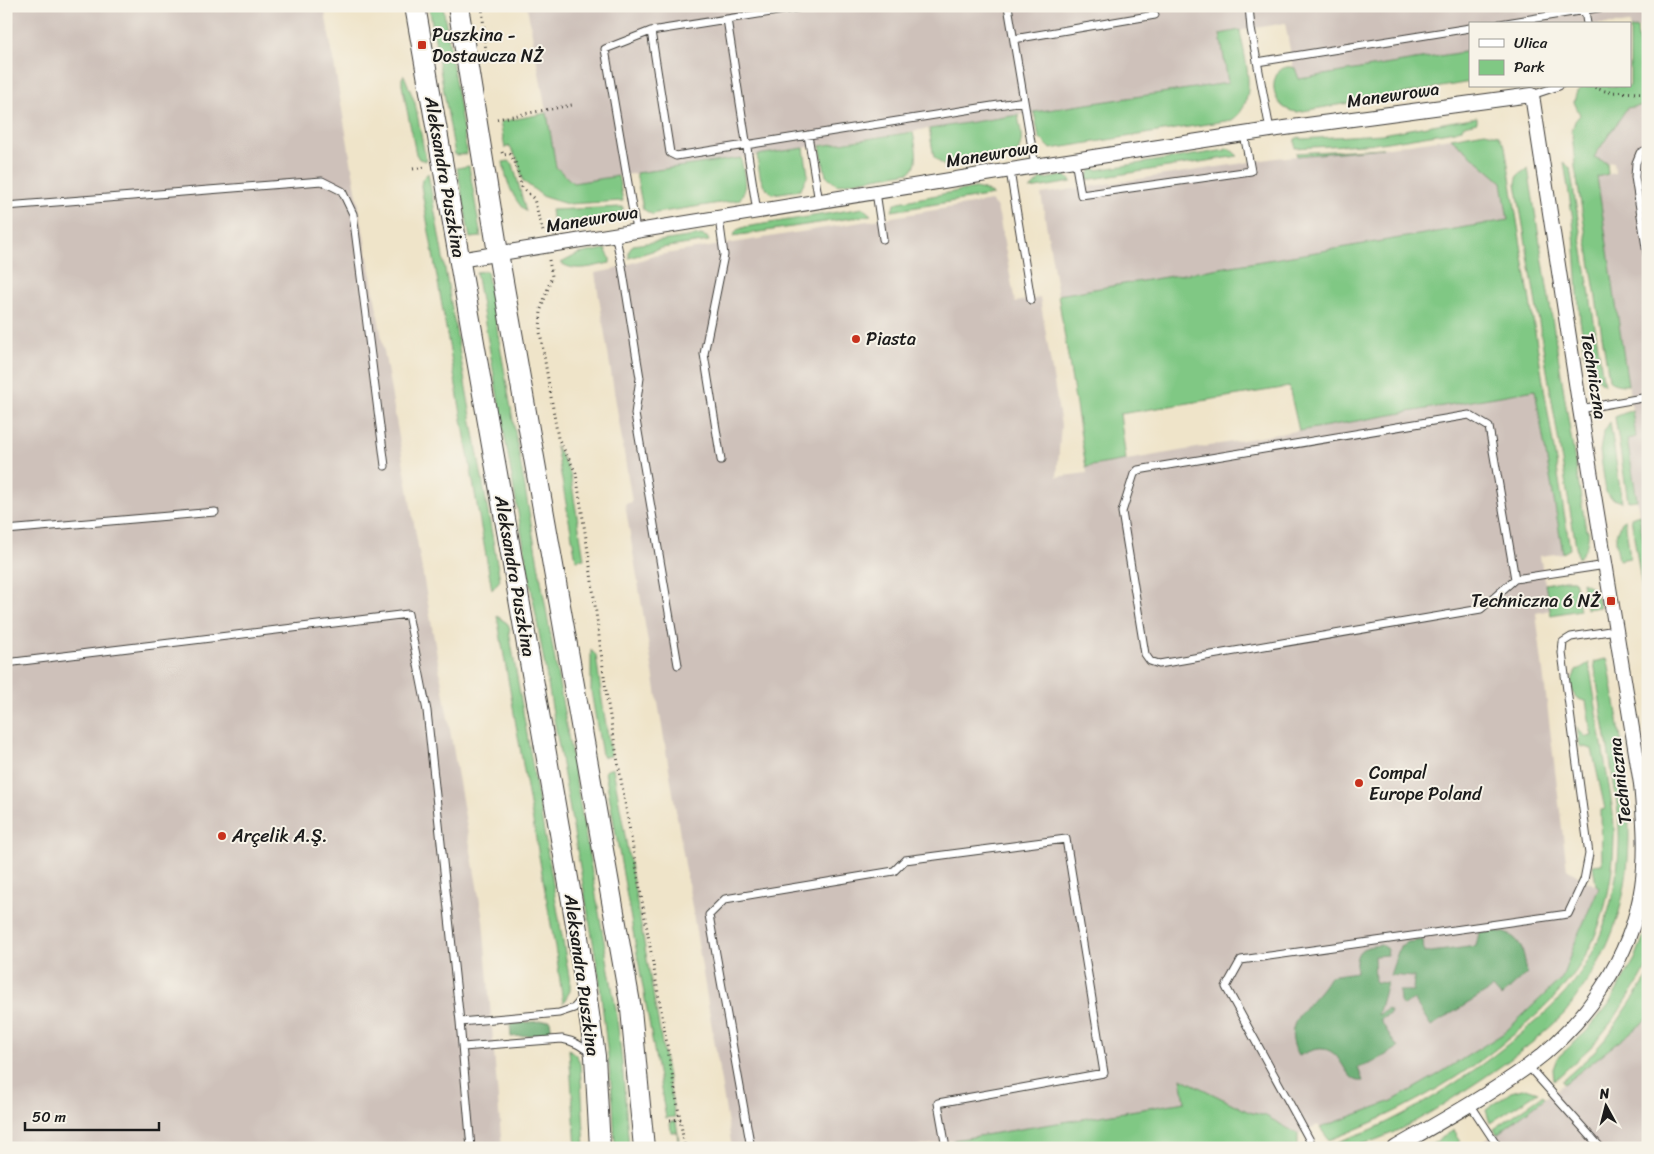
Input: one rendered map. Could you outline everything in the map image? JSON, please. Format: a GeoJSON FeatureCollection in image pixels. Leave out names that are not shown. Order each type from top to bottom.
{"type":"FeatureCollection","features":[{"type":"Feature","properties":{"kind":"main road","name":"Aleksandra Puszkina"},"geometry":{"type":"LineString","coordinates":[[415,6],[587,992],[595,1056],[600,1148]]}},
{"type":"Feature","properties":{"kind":"main road"},"geometry":{"type":"LineString","coordinates":[[458,6],[498,254],[629,1000],[644,1148]]}},
{"type":"Feature","properties":{"kind":"street","name":"Manewrowa"},"geometry":{"type":"LineString","coordinates":[[459,260],[1035,166],[1270,130],[1532,95]]}},
{"type":"Feature","properties":{"kind":"street","name":"Techniczna"},"geometry":{"type":"LineString","coordinates":[[1395,1148],[1470,1104],[1528,1066],[1579,1019],[1601,990],[1618,961],[1634,925],[1642,886],[1645,836],[1645,784],[1616,630],[1532,95]]}},
{"type":"Feature","properties":{"kind":"lane"},"geometry":{"type":"LineString","coordinates":[[636,230],[605,49],[651,31],[809,6]]}},
{"type":"Feature","properties":{"kind":"lane"},"geometry":{"type":"LineString","coordinates":[[1008,6],[1035,166]]}},
{"type":"Feature","properties":{"kind":"lane"},"geometry":{"type":"LineString","coordinates":[[1249,6],[1270,130]]}},
{"type":"Feature","properties":{"kind":"lane"},"geometry":{"type":"LineString","coordinates":[[1512,22],[1610,6]]}},
{"type":"Feature","properties":{"kind":"lane"},"geometry":{"type":"LineString","coordinates":[[1585,10],[1587,22]]}},
{"type":"Feature","properties":{"kind":"lane"},"geometry":{"type":"LineString","coordinates":[[1014,39],[1155,16]]}},
{"type":"Feature","properties":{"kind":"lane"},"geometry":{"type":"LineString","coordinates":[[727,19],[757,212]]}},
{"type":"Feature","properties":{"kind":"lane"},"geometry":{"type":"LineString","coordinates":[[1257,62],[1469,28]]}},
{"type":"Feature","properties":{"kind":"lane"},"geometry":{"type":"LineString","coordinates":[[651,31],[670,153],[676,156],[1024,100]]}},
{"type":"Feature","properties":{"kind":"lane"},"geometry":{"type":"LineString","coordinates":[[1532,95],[1553,88]]}},
{"type":"Feature","properties":{"kind":"lane"},"geometry":{"type":"LineString","coordinates":[[1075,160],[1081,196],[1251,171],[1244,134]]}},
{"type":"Feature","properties":{"kind":"lane"},"geometry":{"type":"LineString","coordinates":[[808,135],[818,202]]}},
{"type":"Feature","properties":{"kind":"lane"},"geometry":{"type":"LineString","coordinates":[[1648,149],[1640,153],[1636,163],[1635,177],[1648,260]]}},
{"type":"Feature","properties":{"kind":"lane"},"geometry":{"type":"LineString","coordinates":[[1010,170],[1031,300]]}},
{"type":"Feature","properties":{"kind":"lane"},"geometry":{"type":"LineString","coordinates":[[6,206],[322,181],[342,191],[353,214],[385,466]]}},
{"type":"Feature","properties":{"kind":"lane"},"geometry":{"type":"LineString","coordinates":[[876,192],[883,239]]}},
{"type":"Feature","properties":{"kind":"lane"},"geometry":{"type":"LineString","coordinates":[[719,218],[724,255],[704,354],[721,460]]}},
{"type":"Feature","properties":{"kind":"lane"},"geometry":{"type":"LineString","coordinates":[[615,234],[640,378],[635,414],[678,664]]}},
{"type":"Feature","properties":{"kind":"lane"},"geometry":{"type":"LineString","coordinates":[[1580,409],[1648,397]]}},
{"type":"Feature","properties":{"kind":"lane"},"geometry":{"type":"LineString","coordinates":[[1515,579],[1489,427],[1469,415],[1138,470],[1134,474],[1122,512],[1145,654],[1150,661],[1159,664],[1481,609],[1515,579],[1606,565]]}},
{"type":"Feature","properties":{"kind":"lane"},"geometry":{"type":"LineString","coordinates":[[6,530],[215,512]]}},
{"type":"Feature","properties":{"kind":"lane"},"geometry":{"type":"LineString","coordinates":[[6,663],[408,614],[427,711],[463,1047],[471,1148]]}},
{"type":"Feature","properties":{"kind":"lane"},"geometry":{"type":"LineString","coordinates":[[1314,1148],[1226,987],[1241,960],[1568,914],[1584,880],[1589,854],[1562,652],[1563,642],[1571,637],[1616,630]]}},
{"type":"Feature","properties":{"kind":"lane"},"geometry":{"type":"LineString","coordinates":[[751,1148],[709,915],[725,898],[894,871],[905,860],[1066,839],[1104,1073],[938,1103],[946,1148]]}},
{"type":"Feature","properties":{"kind":"lane"},"geometry":{"type":"LineString","coordinates":[[460,1022],[559,1013],[574,1008],[587,992]]}},
{"type":"Feature","properties":{"kind":"lane"},"geometry":{"type":"LineString","coordinates":[[463,1047],[562,1039],[571,1040],[579,1044],[595,1056]]}},
{"type":"Feature","properties":{"kind":"lane"},"geometry":{"type":"LineString","coordinates":[[1528,1066],[1601,1148]]}},
{"type":"Feature","properties":{"kind":"lane"},"geometry":{"type":"LineString","coordinates":[[1470,1104],[1499,1148]]}},
{"type":"Feature","properties":{"kind":"path"},"geometry":{"type":"LineString","coordinates":[[482,6],[486,54]]}},
{"type":"Feature","properties":{"kind":"path"},"geometry":{"type":"LineString","coordinates":[[1596,88],[1608,92],[1648,93]]}},
{"type":"Feature","properties":{"kind":"path"},"geometry":{"type":"LineString","coordinates":[[498,128],[497,119],[572,104]]}},
{"type":"Feature","properties":{"kind":"path"},"geometry":{"type":"LineString","coordinates":[[501,146],[503,155],[510,154],[515,162],[522,187],[534,199],[552,276],[541,309],[540,332],[558,438],[576,473],[590,558],[607,700],[685,1148]]}},
{"type":"Feature","properties":{"kind":"path"},"geometry":{"type":"LineString","coordinates":[[670,1120],[681,1119]]}},
{"type":"Feature","properties":{"kind":"shaded area"},"geometry":{"type":"Polygon","coordinates":[[[6,6],[324,6],[483,920],[502,1148],[6,1148],[6,6]]]}},
{"type":"Feature","properties":{"kind":"shaded area"},"geometry":{"type":"Polygon","coordinates":[[[527,6],[1648,6],[1648,26],[1632,29],[1632,22],[1469,22],[1469,55],[1296,82],[1285,23],[1220,34],[1228,83],[573,183],[556,167],[527,6]]]}},
{"type":"Feature","properties":{"kind":"shaded area"},"geometry":{"type":"Polygon","coordinates":[[[1648,104],[1648,569],[1627,439],[1636,437],[1597,177],[1615,173],[1614,162],[1607,163],[1594,157],[1627,108],[1648,104]]]}},
{"type":"Feature","properties":{"kind":"shaded area"},"geometry":{"type":"Polygon","coordinates":[[[1451,138],[1502,182],[1508,220],[1058,295],[1041,194],[1276,158],[1383,148],[1451,138]]]}},
{"type":"Feature","properties":{"kind":"shaded area"},"geometry":{"type":"Polygon","coordinates":[[[991,201],[996,206],[999,215],[1015,302],[1040,298],[1061,425],[1057,477],[1087,473],[1086,467],[1535,390],[1563,553],[1540,556],[1550,610],[1536,613],[1567,869],[1599,887],[1562,978],[1504,1033],[1392,1101],[1320,1128],[1318,1125],[1298,1134],[1266,1116],[1249,1112],[1182,1078],[1186,1102],[909,1148],[732,1148],[625,504],[632,502],[595,273],[611,270],[653,256],[991,201]]]}},
{"type":"Feature","properties":{"kind":"shaded area"},"geometry":{"type":"Polygon","coordinates":[[[1648,1019],[1648,1148],[1475,1148],[1552,1093],[1648,1019]]]}},
{"type":"Feature","properties":{"kind":"green space"},"geometry":{"type":"Polygon","coordinates":[[[429,6],[443,6],[467,154],[455,155],[429,6]]]}},
{"type":"Feature","properties":{"kind":"green space"},"geometry":{"type":"Polygon","coordinates":[[[1637,28],[1645,105],[1627,108],[1594,157],[1607,163],[1608,174],[1597,177],[1628,385],[1623,385],[1615,384],[1609,379],[1575,167],[1572,131],[1575,121],[1580,115],[1574,102],[1576,94],[1581,88],[1632,88],[1632,29],[1637,28]]]}},
{"type":"Feature","properties":{"kind":"green space"},"geometry":{"type":"Polygon","coordinates":[[[1240,30],[1247,66],[1248,91],[1246,102],[1241,112],[1232,120],[1051,149],[1039,137],[1034,112],[1228,83],[1220,34],[1240,30]]]}},
{"type":"Feature","properties":{"kind":"green space"},"geometry":{"type":"Polygon","coordinates":[[[1469,51],[1469,82],[1297,112],[1286,109],[1279,103],[1274,86],[1276,77],[1286,67],[1295,68],[1299,79],[1469,51]]]}},
{"type":"Feature","properties":{"kind":"green space"},"geometry":{"type":"Polygon","coordinates":[[[404,75],[415,103],[426,161],[419,159],[416,154],[402,85],[404,75]]]}},
{"type":"Feature","properties":{"kind":"green space"},"geometry":{"type":"Polygon","coordinates":[[[547,113],[556,167],[573,183],[618,176],[623,201],[567,204],[544,197],[523,181],[517,158],[509,146],[505,148],[500,122],[547,113]]]}},
{"type":"Feature","properties":{"kind":"green space"},"geometry":{"type":"Polygon","coordinates":[[[1018,115],[1021,141],[1018,151],[1014,156],[944,166],[934,157],[929,129],[1018,115]]]}},
{"type":"Feature","properties":{"kind":"green space"},"geometry":{"type":"Polygon","coordinates":[[[1477,117],[1477,122],[1464,125],[1461,129],[1455,131],[1381,143],[1295,148],[1295,139],[1300,137],[1301,139],[1382,134],[1477,117]]]}},
{"type":"Feature","properties":{"kind":"green space"},"geometry":{"type":"Polygon","coordinates":[[[913,132],[916,158],[910,172],[837,185],[826,176],[820,146],[913,132]]]}},
{"type":"Feature","properties":{"kind":"green space"},"geometry":{"type":"Polygon","coordinates":[[[1485,132],[1498,135],[1505,146],[1570,549],[1563,553],[1535,390],[1299,431],[1289,387],[1120,414],[1126,460],[1086,467],[1058,295],[1508,220],[1502,182],[1451,138],[1485,132]]]}},
{"type":"Feature","properties":{"kind":"green space"},"geometry":{"type":"Polygon","coordinates":[[[804,148],[808,175],[800,190],[773,194],[762,182],[757,155],[804,148]]]}},
{"type":"Feature","properties":{"kind":"green space"},"geometry":{"type":"Polygon","coordinates":[[[1226,148],[1238,156],[1086,180],[1091,169],[1095,168],[1096,170],[1226,150],[1226,148]]]}},
{"type":"Feature","properties":{"kind":"green space"},"geometry":{"type":"Polygon","coordinates":[[[1383,148],[1297,156],[1296,153],[1383,148]]]}},
{"type":"Feature","properties":{"kind":"green space"},"geometry":{"type":"Polygon","coordinates":[[[741,158],[745,185],[739,200],[653,215],[643,209],[636,173],[741,158]]]}},
{"type":"Feature","properties":{"kind":"green space"},"geometry":{"type":"Polygon","coordinates":[[[509,161],[513,164],[526,212],[513,195],[508,182],[503,162],[509,161]]]}},
{"type":"Feature","properties":{"kind":"green space"},"geometry":{"type":"Polygon","coordinates":[[[1564,162],[1570,168],[1604,385],[1592,373],[1583,350],[1585,350],[1580,320],[1573,220],[1564,162]]]}},
{"type":"Feature","properties":{"kind":"green space"},"geometry":{"type":"Polygon","coordinates":[[[469,166],[481,237],[470,238],[457,168],[469,166]]]}},
{"type":"Feature","properties":{"kind":"green space"},"geometry":{"type":"Polygon","coordinates":[[[1528,168],[1586,530],[1588,530],[1587,545],[1584,552],[1578,558],[1516,183],[1518,175],[1528,168]]]}},
{"type":"Feature","properties":{"kind":"green space"},"geometry":{"type":"Polygon","coordinates":[[[428,173],[500,580],[492,590],[421,186],[422,179],[428,173]]]}},
{"type":"Feature","properties":{"kind":"green space"},"geometry":{"type":"Polygon","coordinates":[[[1062,174],[1072,182],[1030,189],[1042,178],[1062,176],[1062,174]]]}},
{"type":"Feature","properties":{"kind":"green space"},"geometry":{"type":"Polygon","coordinates":[[[975,188],[985,190],[993,195],[892,211],[894,205],[899,202],[975,188]]]}},
{"type":"Feature","properties":{"kind":"green space"},"geometry":{"type":"Polygon","coordinates":[[[623,207],[621,216],[615,220],[598,224],[577,225],[553,224],[551,210],[623,207]]]}},
{"type":"Feature","properties":{"kind":"green space"},"geometry":{"type":"Polygon","coordinates":[[[863,208],[871,215],[733,236],[737,230],[745,227],[863,208]]]}},
{"type":"Feature","properties":{"kind":"green space"},"geometry":{"type":"Polygon","coordinates":[[[701,235],[707,237],[709,241],[662,248],[629,258],[629,251],[633,245],[701,235]]]}},
{"type":"Feature","properties":{"kind":"green space"},"geometry":{"type":"Polygon","coordinates":[[[605,249],[610,258],[610,263],[572,268],[561,263],[578,254],[605,249]]]}},
{"type":"Feature","properties":{"kind":"green space"},"geometry":{"type":"Polygon","coordinates":[[[487,271],[616,1010],[629,1148],[615,1148],[613,1102],[599,976],[476,272],[487,271]]]}},
{"type":"Feature","properties":{"kind":"green space"},"geometry":{"type":"Polygon","coordinates":[[[1632,410],[1636,437],[1627,439],[1637,500],[1628,501],[1615,417],[1632,410]]]}},
{"type":"Feature","properties":{"kind":"green space"},"geometry":{"type":"Polygon","coordinates":[[[1610,422],[1622,502],[1611,498],[1606,492],[1600,451],[1603,433],[1610,422]]]}},
{"type":"Feature","properties":{"kind":"green space"},"geometry":{"type":"Polygon","coordinates":[[[556,446],[570,473],[584,559],[576,560],[556,446]]]}},
{"type":"Feature","properties":{"kind":"green space"},"geometry":{"type":"Polygon","coordinates":[[[1639,514],[1648,569],[1648,627],[1631,517],[1639,514]]]}},
{"type":"Feature","properties":{"kind":"green space"},"geometry":{"type":"Polygon","coordinates":[[[1625,519],[1630,558],[1619,560],[1616,538],[1618,528],[1625,519]]]}},
{"type":"Feature","properties":{"kind":"green space"},"geometry":{"type":"Polygon","coordinates":[[[1574,580],[1580,610],[1551,615],[1545,584],[1574,580]]]}},
{"type":"Feature","properties":{"kind":"green space"},"geometry":{"type":"Polygon","coordinates":[[[1582,582],[1594,592],[1600,607],[1586,609],[1582,582]]]}},
{"type":"Feature","properties":{"kind":"green space"},"geometry":{"type":"Polygon","coordinates":[[[497,616],[507,623],[510,630],[570,982],[570,991],[563,1003],[557,959],[497,616]]]}},
{"type":"Feature","properties":{"kind":"green space"},"geometry":{"type":"Polygon","coordinates":[[[591,650],[596,655],[611,756],[605,757],[602,755],[591,691],[591,650]]]}},
{"type":"Feature","properties":{"kind":"green space"},"geometry":{"type":"Polygon","coordinates":[[[1608,660],[1622,744],[1629,828],[1627,869],[1620,909],[1606,948],[1584,986],[1564,1014],[1503,1065],[1436,1109],[1399,1130],[1370,1142],[1341,1147],[1329,1145],[1368,1131],[1408,1112],[1465,1076],[1501,1050],[1551,1007],[1566,992],[1589,959],[1610,905],[1619,848],[1617,806],[1594,662],[1608,660]]]}},
{"type":"Feature","properties":{"kind":"green space"},"geometry":{"type":"Polygon","coordinates":[[[1589,663],[1614,820],[1612,871],[1609,887],[1602,918],[1590,948],[1561,990],[1518,1031],[1475,1065],[1404,1107],[1329,1140],[1320,1128],[1392,1101],[1437,1075],[1504,1033],[1562,978],[1599,887],[1596,885],[1593,865],[1602,864],[1601,810],[1605,809],[1592,749],[1580,746],[1577,727],[1586,737],[1592,736],[1586,701],[1578,699],[1574,695],[1571,682],[1576,671],[1589,663]]]}},
{"type":"Feature","properties":{"kind":"green space"},"geometry":{"type":"Polygon","coordinates":[[[613,768],[675,1117],[666,1118],[605,772],[613,768]]]}},
{"type":"Feature","properties":{"kind":"green space"},"geometry":{"type":"Polygon","coordinates":[[[1648,925],[1648,965],[1640,980],[1594,1044],[1554,1081],[1553,1069],[1557,1058],[1586,1032],[1609,1004],[1635,959],[1648,925]]]}},
{"type":"Feature","properties":{"kind":"green space"},"geometry":{"type":"Polygon","coordinates":[[[1494,931],[1510,935],[1520,944],[1527,973],[1501,997],[1493,988],[1431,1026],[1414,1000],[1403,1006],[1400,1002],[1399,991],[1413,991],[1414,977],[1390,975],[1400,946],[1408,942],[1423,940],[1424,953],[1476,946],[1479,933],[1494,931]]]}},
{"type":"Feature","properties":{"kind":"green space"},"geometry":{"type":"Polygon","coordinates":[[[1381,945],[1387,949],[1388,955],[1374,956],[1375,982],[1387,983],[1378,1015],[1388,1009],[1391,1013],[1380,1020],[1398,1048],[1372,1063],[1358,1068],[1363,1081],[1355,1080],[1349,1075],[1333,1053],[1325,1049],[1314,1050],[1299,1056],[1293,1043],[1293,1032],[1295,1022],[1301,1013],[1330,976],[1356,972],[1356,959],[1360,951],[1368,947],[1381,945]]]}},
{"type":"Feature","properties":{"kind":"green space"},"geometry":{"type":"Polygon","coordinates":[[[1648,977],[1648,1019],[1564,1084],[1562,1081],[1589,1057],[1607,1037],[1648,977]]]}},
{"type":"Feature","properties":{"kind":"green space"},"geometry":{"type":"Polygon","coordinates":[[[550,1020],[552,1033],[511,1037],[510,1024],[550,1020]]]}},
{"type":"Feature","properties":{"kind":"green space"},"geometry":{"type":"Polygon","coordinates":[[[569,1049],[577,1056],[580,1064],[585,1148],[576,1148],[569,1049]]]}},
{"type":"Feature","properties":{"kind":"green space"},"geometry":{"type":"Polygon","coordinates":[[[1181,1078],[1249,1112],[1266,1116],[1298,1134],[1298,1147],[955,1148],[954,1140],[1185,1102],[1181,1078]]]}},
{"type":"Feature","properties":{"kind":"green space"},"geometry":{"type":"Polygon","coordinates":[[[1526,1088],[1538,1092],[1490,1123],[1486,1110],[1511,1092],[1526,1088]]]}},
{"type":"Feature","properties":{"kind":"green space"},"geometry":{"type":"Polygon","coordinates":[[[1543,1095],[1545,1098],[1497,1134],[1494,1129],[1543,1095]]]}},
{"type":"Feature","properties":{"kind":"green space"},"geometry":{"type":"Polygon","coordinates":[[[676,1121],[680,1148],[672,1148],[672,1143],[678,1143],[677,1132],[671,1132],[670,1122],[676,1121]]]}},
{"type":"Feature","properties":{"kind":"green space"},"geometry":{"type":"Polygon","coordinates":[[[1454,1130],[1461,1141],[1451,1148],[1426,1148],[1454,1130]]]}},
{"type":"Feature","properties":{"kind":"place","name":"Puszkina - Dostawcza NŻ"},"geometry":{"type":"Point","coordinates":[422,45]}},
{"type":"Feature","properties":{"kind":"place","name":"Piasta"},"geometry":{"type":"Point","coordinates":[856,339]}},
{"type":"Feature","properties":{"kind":"place","name":"Techniczna 6 NŻ"},"geometry":{"type":"Point","coordinates":[1611,601]}},
{"type":"Feature","properties":{"kind":"place","name":"Compal Europe Poland"},"geometry":{"type":"Point","coordinates":[1359,783]}},
{"type":"Feature","properties":{"kind":"place","name":"Arçelik A.Ş."},"geometry":{"type":"Point","coordinates":[222,836]}}]}
